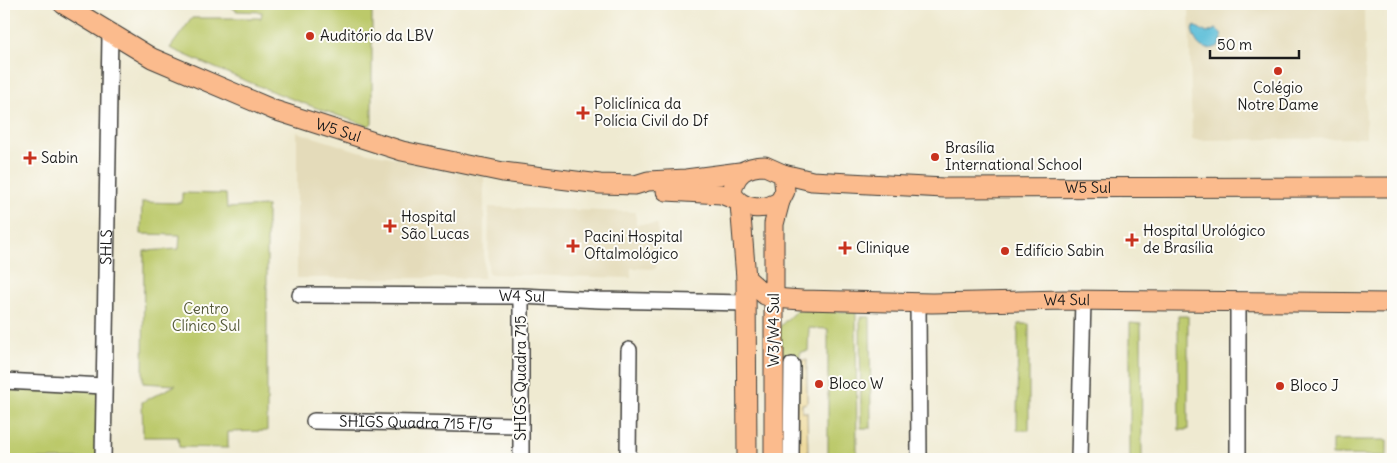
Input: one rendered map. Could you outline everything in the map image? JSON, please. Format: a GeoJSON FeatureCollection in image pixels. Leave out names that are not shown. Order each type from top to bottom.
{"type":"FeatureCollection","features":[{"type":"Feature","properties":{"kind":"main road","name":"W5 Sul"},"geometry":{"type":"LineString","coordinates":[[63,4],[152,58],[274,110],[376,145],[439,160],[503,172],[565,180],[635,185],[659,190],[721,194],[738,202]]}},
{"type":"Feature","properties":{"kind":"main road"},"geometry":{"type":"LineString","coordinates":[[765,166],[783,174],[785,190],[780,201],[766,207],[738,202],[732,193],[733,186],[740,172],[754,167],[765,166]]}},
{"type":"Feature","properties":{"kind":"main road","name":"W5 Sul"},"geometry":{"type":"LineString","coordinates":[[635,185],[648,181],[686,179],[740,172]]}},
{"type":"Feature","properties":{"kind":"main road","name":"W5 Sul"},"geometry":{"type":"LineString","coordinates":[[783,174],[812,181],[944,188],[1393,187]]}},
{"type":"Feature","properties":{"kind":"main road","name":"W3/W4 Sul"},"geometry":{"type":"LineString","coordinates":[[774,459],[774,224],[780,201]]}},
{"type":"Feature","properties":{"kind":"main road","name":"W3/W4 Sul"},"geometry":{"type":"LineString","coordinates":[[738,202],[746,278],[747,459]]}},
{"type":"Feature","properties":{"kind":"main road","name":"W4 Sul"},"geometry":{"type":"LineString","coordinates":[[746,278],[759,291],[773,298],[802,300],[918,303],[1083,300],[1393,303]]}},
{"type":"Feature","properties":{"kind":"main road"},"geometry":{"type":"LineString","coordinates":[[773,322],[783,307],[802,300]]}},
{"type":"Feature","properties":{"kind":"street","name":"SHLS"},"geometry":{"type":"LineString","coordinates":[[103,459],[110,34]]}},
{"type":"Feature","properties":{"kind":"street","name":"W4 Sul"},"geometry":{"type":"LineString","coordinates":[[300,295],[521,296],[746,302]]}},
{"type":"Feature","properties":{"kind":"street","name":"SHIGS Quadra 715"},"geometry":{"type":"LineString","coordinates":[[520,459],[521,296]]}},
{"type":"Feature","properties":{"kind":"street"},"geometry":{"type":"LineString","coordinates":[[1079,459],[1083,300]]}},
{"type":"Feature","properties":{"kind":"street"},"geometry":{"type":"LineString","coordinates":[[1238,301],[1238,459]]}},
{"type":"Feature","properties":{"kind":"street"},"geometry":{"type":"LineString","coordinates":[[918,303],[919,459]]}},
{"type":"Feature","properties":{"kind":"street"},"geometry":{"type":"LineString","coordinates":[[628,459],[629,350]]}},
{"type":"Feature","properties":{"kind":"street"},"geometry":{"type":"LineString","coordinates":[[791,459],[792,365]]}},
{"type":"Feature","properties":{"kind":"street"},"geometry":{"type":"LineString","coordinates":[[4,381],[104,386]]}},
{"type":"Feature","properties":{"kind":"street","name":"SHIGS Quadra 715 F/G"},"geometry":{"type":"LineString","coordinates":[[314,421],[520,425]]}},
{"type":"Feature","properties":{"kind":"shaded area","name":"Colégio Notre Dame"},"geometry":{"type":"Polygon","coordinates":[[[1189,4],[1364,4],[1366,138],[1192,140],[1189,4]]]}},
{"type":"Feature","properties":{"kind":"shaded area","name":"Hospital São Lucas"},"geometry":{"type":"Polygon","coordinates":[[[297,132],[358,151],[484,174],[484,278],[297,278],[297,132]]]}},
{"type":"Feature","properties":{"kind":"shaded area","name":"Pacini Hospital Oftalmológico"},"geometry":{"type":"Polygon","coordinates":[[[489,207],[636,212],[636,224],[658,224],[656,269],[631,268],[631,278],[488,274],[489,207]]]}},
{"type":"Feature","properties":{"kind":"green space"},"geometry":{"type":"Polygon","coordinates":[[[227,4],[372,4],[372,123],[369,126],[294,100],[170,48],[192,18],[261,18],[262,12],[237,11],[227,4]]]}},
{"type":"Feature","properties":{"kind":"green space","name":"Centro Clínico Sul"},"geometry":{"type":"Polygon","coordinates":[[[182,193],[226,194],[227,208],[267,206],[267,431],[228,432],[228,448],[179,447],[178,437],[143,437],[142,402],[176,385],[143,383],[144,251],[179,249],[180,235],[141,234],[142,202],[182,203],[182,193]]]}},
{"type":"Feature","properties":{"kind":"green space"},"geometry":{"type":"Polygon","coordinates":[[[797,310],[856,312],[857,459],[828,459],[828,329],[809,328],[808,351],[800,352],[800,357],[776,357],[780,326],[797,310]]]}},
{"type":"Feature","properties":{"kind":"green space"},"geometry":{"type":"Polygon","coordinates":[[[1178,316],[1188,316],[1188,430],[1179,430],[1178,316]]]}},
{"type":"Feature","properties":{"kind":"green space"},"geometry":{"type":"Polygon","coordinates":[[[860,317],[870,317],[871,428],[861,428],[860,317]]]}},
{"type":"Feature","properties":{"kind":"green space"},"geometry":{"type":"Polygon","coordinates":[[[1130,323],[1141,324],[1142,459],[1130,459],[1130,323]]]}},
{"type":"Feature","properties":{"kind":"green space"},"geometry":{"type":"Polygon","coordinates":[[[1018,324],[1029,324],[1029,430],[1017,430],[1018,324]]]}},
{"type":"Feature","properties":{"kind":"green space"},"geometry":{"type":"Polygon","coordinates":[[[4,383],[104,386],[104,459],[4,459],[4,383]]]}},
{"type":"Feature","properties":{"kind":"green space"},"geometry":{"type":"Polygon","coordinates":[[[1332,440],[1387,440],[1387,456],[1332,455],[1332,440]]]}},
{"type":"Feature","properties":{"kind":"sand"},"geometry":{"type":"Polygon","coordinates":[[[786,359],[807,360],[807,403],[802,404],[802,412],[807,412],[808,457],[802,457],[801,459],[784,459],[786,359]]]}},
{"type":"Feature","properties":{"kind":"water"},"geometry":{"type":"Polygon","coordinates":[[[1195,26],[1207,33],[1216,29],[1221,33],[1222,39],[1219,46],[1209,49],[1201,47],[1192,30],[1195,26]]]}},
{"type":"Feature","properties":{"kind":"place","name":"Auditório da LBV"},"geometry":{"type":"Point","coordinates":[310,36]}},
{"type":"Feature","properties":{"kind":"place","name":"Colégio Notre Dame"},"geometry":{"type":"Point","coordinates":[1278,71]}},
{"type":"Feature","properties":{"kind":"place","name":"Policlínica da Polícia Civil do Df"},"geometry":{"type":"Point","coordinates":[583,113]}},
{"type":"Feature","properties":{"kind":"place","name":"Brasília International School"},"geometry":{"type":"Point","coordinates":[935,157]}},
{"type":"Feature","properties":{"kind":"place","name":"Sabin"},"geometry":{"type":"Point","coordinates":[30,158]}},
{"type":"Feature","properties":{"kind":"place","name":"Hospital São Lucas"},"geometry":{"type":"Point","coordinates":[390,226]}},
{"type":"Feature","properties":{"kind":"place","name":"Hospital Urológico de Brasília"},"geometry":{"type":"Point","coordinates":[1132,240]}},
{"type":"Feature","properties":{"kind":"place","name":"Pacini Hospital Oftalmológico"},"geometry":{"type":"Point","coordinates":[573,246]}},
{"type":"Feature","properties":{"kind":"place","name":"Clinique"},"geometry":{"type":"Point","coordinates":[845,248]}},
{"type":"Feature","properties":{"kind":"place","name":"Edifício Sabin"},"geometry":{"type":"Point","coordinates":[1005,251]}},
{"type":"Feature","properties":{"kind":"place","name":"Bloco W"},"geometry":{"type":"Point","coordinates":[819,384]}},
{"type":"Feature","properties":{"kind":"place","name":"Bloco J"},"geometry":{"type":"Point","coordinates":[1280,386]}}]}
